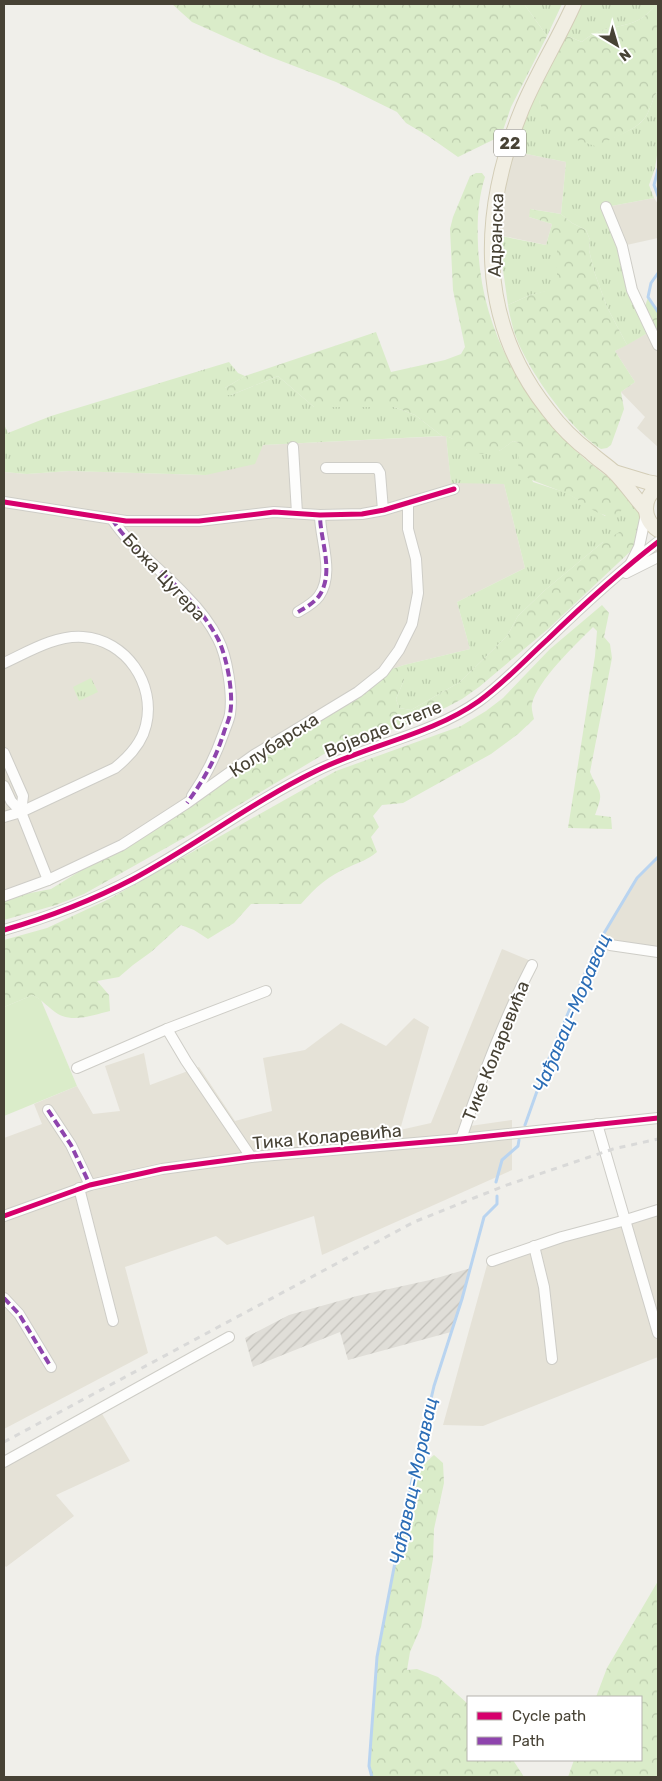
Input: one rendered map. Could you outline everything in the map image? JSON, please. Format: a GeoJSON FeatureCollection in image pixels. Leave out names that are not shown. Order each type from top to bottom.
{"type":"FeatureCollection","features":[{"type":"Feature","properties":{"kind":"main road","name":"Адранска"},"geometry":{"type":"LineString","coordinates":[[574,4],[528,98],[505,157],[496,191],[493,272],[498,306],[505,331],[520,367],[533,389],[567,431],[614,472],[646,512]]}},
{"type":"Feature","properties":{"kind":"main road","name":"Адранска"},"geometry":{"type":"LineString","coordinates":[[614,472],[658,485]]}},
{"type":"Feature","properties":{"kind":"main road","name":"22"},"geometry":{"type":"LineString","coordinates":[[658,485],[648,498],[646,512],[651,523],[658,530]]}},
{"type":"Feature","properties":{"kind":"street"},"geometry":{"type":"LineString","coordinates":[[606,207],[622,246],[632,290],[658,345]]}},
{"type":"Feature","properties":{"kind":"street"},"geometry":{"type":"LineString","coordinates":[[294,447],[298,513]]}},
{"type":"Feature","properties":{"kind":"street"},"geometry":{"type":"LineString","coordinates":[[326,468],[377,468],[380,473],[383,510]]}},
{"type":"Feature","properties":{"kind":"street"},"geometry":{"type":"LineString","coordinates":[[4,502],[126,521],[198,521],[274,512],[320,515],[362,514],[383,510],[454,489]]}},
{"type":"Feature","properties":{"kind":"street","name":"Колубарска"},"geometry":{"type":"LineString","coordinates":[[4,896],[48,880],[122,845],[187,803],[254,755],[358,692],[383,672],[399,650],[412,624],[418,593],[416,559],[408,529],[408,503]]}},
{"type":"Feature","properties":{"kind":"street","name":"Војводе Степе"},"geometry":{"type":"LineString","coordinates":[[629,566],[639,546],[646,512]]}},
{"type":"Feature","properties":{"kind":"street"},"geometry":{"type":"LineString","coordinates":[[298,612],[319,597],[324,588],[326,566],[320,515]]}},
{"type":"Feature","properties":{"kind":"street","name":"Божа Цугера"},"geometry":{"type":"LineString","coordinates":[[112,519],[121,533],[188,598],[205,619],[218,639],[222,650],[230,686],[230,714],[207,775],[187,803]]}},
{"type":"Feature","properties":{"kind":"street","name":"Војводе Степе"},"geometry":{"type":"LineString","coordinates":[[4,930],[54,914],[100,895],[154,866],[313,772],[430,727],[470,708],[507,678],[553,634],[658,542]]}},
{"type":"Feature","properties":{"kind":"street"},"geometry":{"type":"LineString","coordinates":[[618,576],[658,557]]}},
{"type":"Feature","properties":{"kind":"street"},"geometry":{"type":"LineString","coordinates":[[4,663],[51,642],[72,637],[97,640],[118,649],[136,667],[145,686],[149,706],[142,737],[127,759],[115,768],[21,812],[4,817]]}},
{"type":"Feature","properties":{"kind":"street"},"geometry":{"type":"LineString","coordinates":[[4,753],[23,796],[21,812]]}},
{"type":"Feature","properties":{"kind":"street"},"geometry":{"type":"LineString","coordinates":[[4,786],[11,801],[21,812],[48,880]]}},
{"type":"Feature","properties":{"kind":"street"},"geometry":{"type":"LineString","coordinates":[[610,945],[658,952]]}},
{"type":"Feature","properties":{"kind":"street","name":"Тике Коларевића"},"geometry":{"type":"LineString","coordinates":[[461,1139],[500,1033],[532,965]]}},
{"type":"Feature","properties":{"kind":"street"},"geometry":{"type":"LineString","coordinates":[[77,1068],[167,1029],[266,991]]}},
{"type":"Feature","properties":{"kind":"street"},"geometry":{"type":"LineString","coordinates":[[167,1029],[251,1157]]}},
{"type":"Feature","properties":{"kind":"street"},"geometry":{"type":"LineString","coordinates":[[48,1110],[71,1145],[90,1185]]}},
{"type":"Feature","properties":{"kind":"street","name":"Тика Коларевића"},"geometry":{"type":"LineString","coordinates":[[4,1216],[79,1188],[162,1169],[251,1157],[461,1139],[658,1118]]}},
{"type":"Feature","properties":{"kind":"street"},"geometry":{"type":"LineString","coordinates":[[598,1124],[658,1333]]}},
{"type":"Feature","properties":{"kind":"street"},"geometry":{"type":"LineString","coordinates":[[79,1188],[113,1321]]}},
{"type":"Feature","properties":{"kind":"street"},"geometry":{"type":"LineString","coordinates":[[492,1261],[562,1237],[658,1210]]}},
{"type":"Feature","properties":{"kind":"street"},"geometry":{"type":"LineString","coordinates":[[534,1246],[544,1286],[552,1359]]}},
{"type":"Feature","properties":{"kind":"street"},"geometry":{"type":"LineString","coordinates":[[4,1298],[20,1314],[51,1367]]}},
{"type":"Feature","properties":{"kind":"street"},"geometry":{"type":"LineString","coordinates":[[4,1462],[229,1337]]}},
{"type":"Feature","properties":{"kind":"shaded area"},"geometry":{"type":"Polygon","coordinates":[[[507,150],[566,162],[561,214],[531,209],[529,217],[552,224],[546,245],[493,234],[507,150]]]}},
{"type":"Feature","properties":{"kind":"shaded area"},"geometry":{"type":"Polygon","coordinates":[[[654,198],[658,204],[658,238],[622,246],[606,207],[654,198]]]}},
{"type":"Feature","properties":{"kind":"shaded area"},"geometry":{"type":"Polygon","coordinates":[[[651,331],[658,345],[658,447],[637,428],[645,417],[621,392],[635,382],[615,351],[651,331]]]}},
{"type":"Feature","properties":{"kind":"shaded area"},"geometry":{"type":"Polygon","coordinates":[[[446,436],[451,482],[504,484],[525,568],[457,602],[470,649],[383,672],[187,803],[48,880],[4,896],[4,472],[27,474],[69,471],[206,475],[263,445],[446,436]]]}},
{"type":"Feature","properties":{"kind":"shaded area"},"geometry":{"type":"Polygon","coordinates":[[[658,857],[658,952],[597,945],[637,878],[658,857]]]}},
{"type":"Feature","properties":{"kind":"shaded area"},"geometry":{"type":"Polygon","coordinates":[[[502,949],[531,961],[463,1127],[512,1120],[512,1170],[322,1255],[314,1216],[227,1245],[216,1236],[125,1267],[148,1353],[4,1429],[4,1138],[42,1124],[34,1104],[77,1086],[93,1114],[120,1111],[105,1066],[144,1053],[150,1085],[199,1067],[235,1121],[272,1111],[263,1058],[305,1050],[341,1023],[386,1046],[414,1018],[429,1027],[400,1130],[431,1123],[502,949]]]}},
{"type":"Feature","properties":{"kind":"shaded area"},"geometry":{"type":"Polygon","coordinates":[[[658,1209],[658,1357],[483,1426],[443,1425],[487,1265],[658,1209]]]}},
{"type":"Feature","properties":{"kind":"shaded area"},"geometry":{"type":"Polygon","coordinates":[[[471,1268],[451,1332],[348,1360],[340,1332],[253,1367],[245,1338],[289,1315],[471,1268]]]}},
{"type":"Feature","properties":{"kind":"shaded area"},"geometry":{"type":"Polygon","coordinates":[[[98,1407],[130,1461],[56,1495],[74,1516],[6,1567],[4,1565],[4,1458],[98,1407]]]}},
{"type":"Feature","properties":{"kind":"green space"},"geometry":{"type":"Polygon","coordinates":[[[172,4],[524,4],[547,36],[511,107],[501,136],[458,157],[406,123],[397,112],[336,82],[268,56],[192,22],[172,4]]]}},
{"type":"Feature","properties":{"kind":"green space"},"geometry":{"type":"Polygon","coordinates":[[[524,4],[562,4],[547,36],[524,4]]]}},
{"type":"Feature","properties":{"kind":"green space"},"geometry":{"type":"Polygon","coordinates":[[[574,4],[656,4],[639,20],[601,31],[591,35],[582,42],[560,33],[574,4]]]}},
{"type":"Feature","properties":{"kind":"green space"},"geometry":{"type":"Polygon","coordinates":[[[658,4],[658,90],[644,119],[628,131],[595,146],[556,133],[540,104],[537,91],[560,33],[582,42],[591,35],[601,31],[639,20],[658,4]]]}},
{"type":"Feature","properties":{"kind":"green space"},"geometry":{"type":"Polygon","coordinates":[[[658,90],[658,149],[655,168],[649,185],[654,198],[606,207],[651,331],[627,345],[607,307],[594,271],[589,250],[590,240],[586,230],[572,223],[561,214],[566,162],[507,150],[528,97],[538,91],[540,104],[613,138],[630,130],[644,119],[658,90]]]}},
{"type":"Feature","properties":{"kind":"green space"},"geometry":{"type":"Polygon","coordinates":[[[482,173],[485,177],[478,211],[478,245],[486,303],[495,330],[506,356],[520,381],[554,427],[579,453],[625,491],[628,500],[617,517],[601,514],[572,496],[518,473],[519,443],[513,441],[493,453],[472,452],[452,439],[442,436],[415,415],[394,407],[314,407],[278,376],[231,395],[224,395],[225,388],[245,376],[376,332],[391,372],[445,360],[461,354],[465,347],[453,290],[450,229],[470,176],[482,173]]]}},
{"type":"Feature","properties":{"kind":"green space"},"geometry":{"type":"Polygon","coordinates":[[[530,209],[561,214],[572,223],[586,230],[590,240],[589,250],[594,271],[607,307],[627,345],[615,351],[635,382],[621,392],[624,409],[611,445],[607,448],[601,449],[588,440],[562,411],[526,359],[513,328],[508,305],[530,295],[557,288],[557,245],[546,245],[552,224],[529,217],[530,209]]]}},
{"type":"Feature","properties":{"kind":"green space"},"geometry":{"type":"Polygon","coordinates":[[[501,236],[546,245],[557,245],[557,289],[530,295],[508,305],[500,249],[501,236]]]}},
{"type":"Feature","properties":{"kind":"green space"},"geometry":{"type":"Polygon","coordinates":[[[648,297],[658,312],[658,345],[643,313],[648,297]]]}},
{"type":"Feature","properties":{"kind":"green space"},"geometry":{"type":"Polygon","coordinates":[[[229,362],[238,373],[245,376],[225,388],[231,395],[278,376],[314,407],[394,407],[415,415],[442,436],[263,445],[255,464],[206,475],[69,471],[27,474],[4,472],[4,424],[8,433],[51,416],[229,362]]]}},
{"type":"Feature","properties":{"kind":"green space"},"geometry":{"type":"Polygon","coordinates":[[[446,436],[456,440],[467,450],[499,451],[513,441],[519,443],[533,482],[567,493],[605,516],[624,490],[642,512],[637,540],[603,542],[544,591],[518,616],[507,636],[460,682],[411,710],[399,708],[396,699],[404,680],[404,665],[470,649],[457,602],[525,568],[504,484],[451,483],[446,436]]]}},
{"type":"Feature","properties":{"kind":"green space"},"geometry":{"type":"Polygon","coordinates":[[[631,525],[638,532],[634,548],[548,629],[462,699],[400,727],[334,748],[189,835],[84,894],[56,905],[4,920],[4,898],[51,889],[122,845],[383,672],[404,665],[404,680],[396,699],[399,708],[411,710],[460,682],[507,636],[518,616],[544,591],[603,542],[631,525]]]}},
{"type":"Feature","properties":{"kind":"green space"},"geometry":{"type":"Polygon","coordinates":[[[602,605],[609,613],[604,637],[610,644],[612,658],[590,772],[600,792],[600,801],[595,815],[611,817],[612,829],[568,828],[595,656],[597,631],[593,627],[558,663],[541,685],[532,704],[534,719],[518,734],[491,754],[403,803],[382,805],[373,816],[379,827],[371,837],[377,852],[329,878],[317,887],[301,904],[251,904],[234,923],[208,939],[194,930],[181,925],[119,977],[97,981],[109,995],[110,1011],[82,1018],[61,1016],[33,995],[4,1007],[4,940],[47,928],[109,899],[336,771],[461,726],[503,698],[550,649],[602,605]]]}},
{"type":"Feature","properties":{"kind":"green space"},"geometry":{"type":"Polygon","coordinates":[[[91,678],[98,692],[79,701],[73,687],[91,678]]]}},
{"type":"Feature","properties":{"kind":"green space"},"geometry":{"type":"Polygon","coordinates":[[[33,995],[41,1000],[77,1086],[4,1116],[4,1007],[33,995]]]}},
{"type":"Feature","properties":{"kind":"green space"},"geometry":{"type":"Polygon","coordinates":[[[434,1455],[443,1463],[444,1483],[434,1529],[433,1559],[421,1627],[410,1652],[407,1670],[417,1669],[438,1677],[467,1703],[467,1761],[514,1761],[524,1777],[370,1777],[369,1766],[377,1657],[411,1484],[424,1464],[434,1455]]]}},
{"type":"Feature","properties":{"kind":"green space"},"geometry":{"type":"Polygon","coordinates":[[[658,1581],[658,1777],[568,1777],[574,1761],[642,1761],[642,1696],[596,1696],[607,1668],[658,1581]]]}},
{"type":"Feature","properties":{"kind":"waterway"},"geometry":{"type":"LineString","coordinates":[[658,169],[654,185],[658,196]]}},
{"type":"Feature","properties":{"kind":"waterway"},"geometry":{"type":"LineString","coordinates":[[658,273],[651,283],[648,297],[658,312]]}},
{"type":"Feature","properties":{"kind":"waterway","name":"Чађавац-Моравац"},"geometry":{"type":"LineString","coordinates":[[525,1125],[547,1063],[597,945],[637,878],[658,857]]}},
{"type":"Feature","properties":{"kind":"waterway","name":"Чађавац-Моравац"},"geometry":{"type":"LineString","coordinates":[[496,1182],[502,1160],[518,1146],[519,1140]]}},
{"type":"Feature","properties":{"kind":"waterway","name":"Чађавац-Моравац"},"geometry":{"type":"LineString","coordinates":[[372,1777],[369,1766],[377,1657],[404,1515],[434,1386],[462,1299],[484,1217],[497,1204],[497,1196]]}},
{"type":"Feature","properties":{"kind":"railway"},"geometry":{"type":"LineString","coordinates":[[4,1442],[414,1222],[504,1186],[613,1149],[658,1139]]}},
{"type":"Feature","properties":{"kind":"marked path"},"geometry":{"type":"LineString","coordinates":[[298,612],[312,603],[324,587],[326,556],[320,515]]}},
{"type":"Feature","properties":{"kind":"marked path"},"geometry":{"type":"LineString","coordinates":[[112,519],[128,540],[177,586],[199,611],[218,639],[224,656],[229,676],[230,716],[213,761],[187,803]]}},
{"type":"Feature","properties":{"kind":"marked path"},"geometry":{"type":"LineString","coordinates":[[48,1110],[71,1145],[90,1185]]}},
{"type":"Feature","properties":{"kind":"marked path"},"geometry":{"type":"LineString","coordinates":[[4,1298],[19,1314],[51,1367]]}},
{"type":"Feature","properties":{"kind":"cycle path"},"geometry":{"type":"LineString","coordinates":[[4,502],[126,521],[199,521],[274,512],[320,515],[362,514],[384,510],[454,489]]}},
{"type":"Feature","properties":{"kind":"cycle path"},"geometry":{"type":"LineString","coordinates":[[4,930],[70,908],[117,887],[156,866],[292,783],[336,762],[441,723],[460,713],[497,687],[574,614],[658,542]]}},
{"type":"Feature","properties":{"kind":"cycle path"},"geometry":{"type":"LineString","coordinates":[[4,1216],[90,1185],[162,1169],[251,1157],[461,1139],[658,1118]]}}]}
